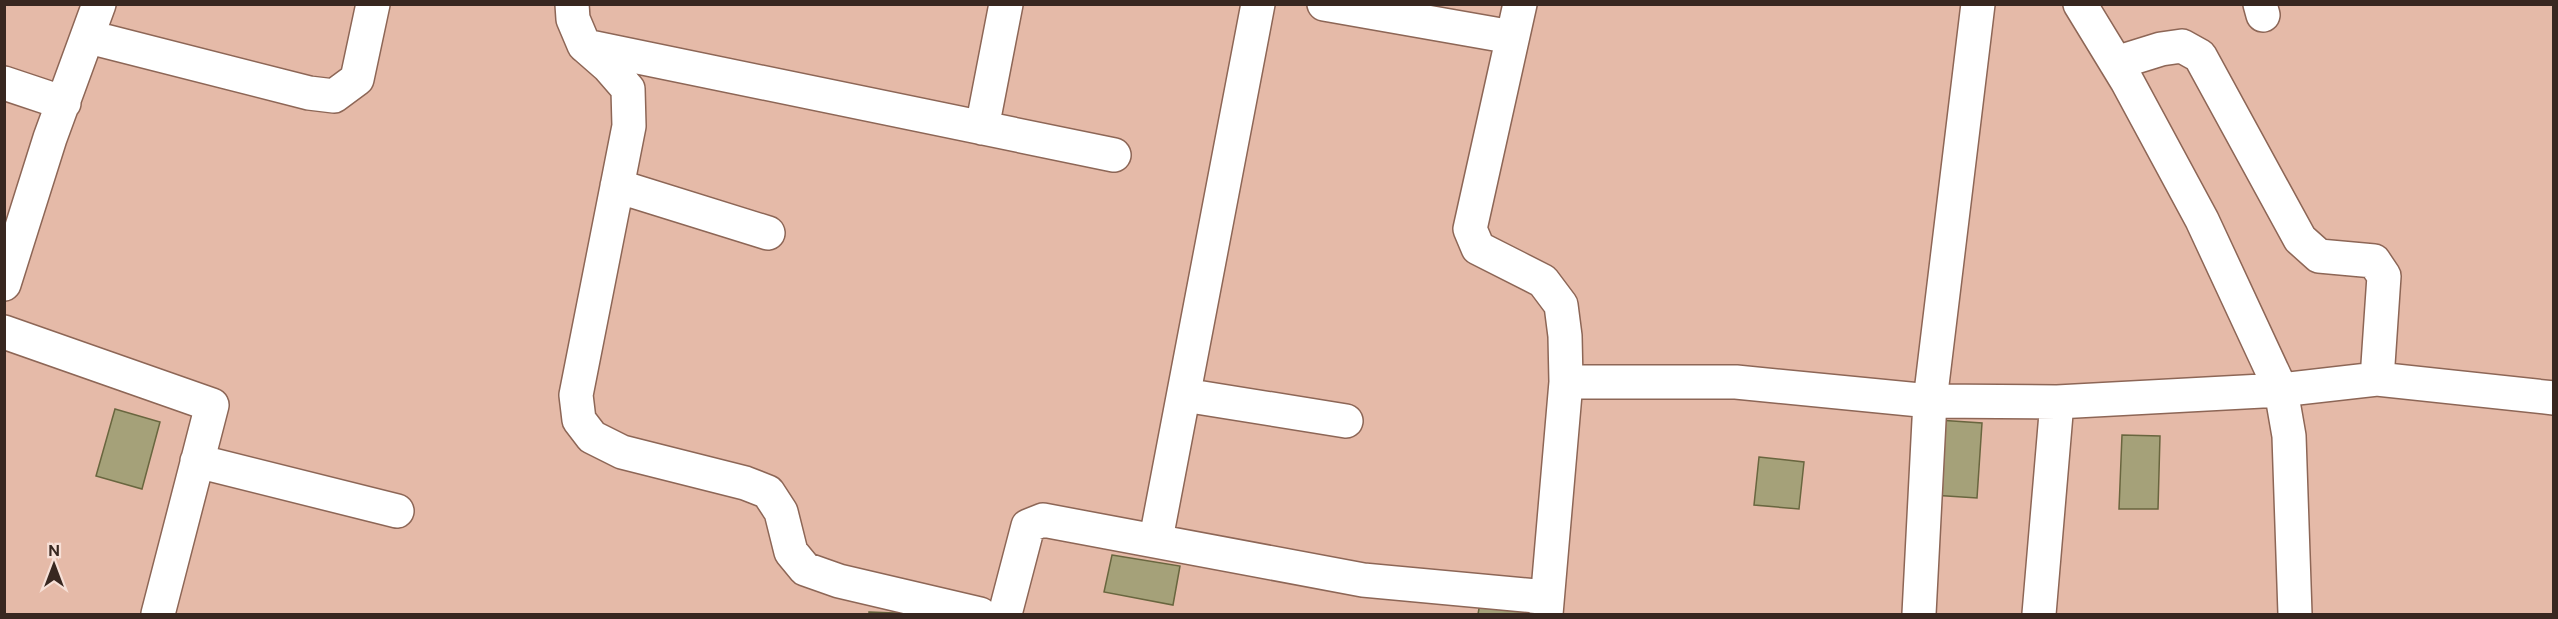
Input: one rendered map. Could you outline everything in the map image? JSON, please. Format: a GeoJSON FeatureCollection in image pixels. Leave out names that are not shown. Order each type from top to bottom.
{"type":"FeatureCollection","features":[{"type":"Feature","properties":{"kind":"street"},"geometry":{"type":"LineString","coordinates":[[4,284],[99,4]]}},
{"type":"Feature","properties":{"kind":"street"},"geometry":{"type":"LineString","coordinates":[[89,37],[309,93],[334,96],[357,79],[373,4]]}},
{"type":"Feature","properties":{"kind":"street"},"geometry":{"type":"LineString","coordinates":[[572,4],[573,19],[584,45],[608,66],[628,89],[629,126],[576,395],[579,420],[592,437],[622,452],[745,483],[768,492],[782,512],[791,552],[805,569],[839,581],[980,615]]}},
{"type":"Feature","properties":{"kind":"street"},"geometry":{"type":"LineString","coordinates":[[981,128],[1006,4]]}},
{"type":"Feature","properties":{"kind":"street"},"geometry":{"type":"LineString","coordinates":[[1156,539],[1258,4]]}},
{"type":"Feature","properties":{"kind":"street"},"geometry":{"type":"LineString","coordinates":[[1324,4],[1512,37]]}},
{"type":"Feature","properties":{"kind":"street"},"geometry":{"type":"LineString","coordinates":[[1005,615],[1028,526],[1043,519],[1363,580],[1547,606],[1566,381],[1565,336],[1561,305],[1543,281],[1478,248],[1470,229],[1478,206],[1520,4]]}},
{"type":"Feature","properties":{"kind":"street"},"geometry":{"type":"LineString","coordinates":[[1918,615],[1930,401],[1978,4]]}},
{"type":"Feature","properties":{"kind":"street"},"geometry":{"type":"LineString","coordinates":[[2080,4],[2116,63],[2202,220],[2281,390],[2289,436],[2295,615]]}},
{"type":"Feature","properties":{"kind":"street"},"geometry":{"type":"LineString","coordinates":[[584,45],[1114,155]]}},
{"type":"Feature","properties":{"kind":"street"},"geometry":{"type":"LineString","coordinates":[[2116,63],[2161,49],[2182,46],[2200,56],[2300,239],[2319,256],[2374,261],[2384,276],[2377,379]]}},
{"type":"Feature","properties":{"kind":"street"},"geometry":{"type":"LineString","coordinates":[[4,83],[64,103]]}},
{"type":"Feature","properties":{"kind":"street"},"geometry":{"type":"LineString","coordinates":[[617,186],[768,233]]}},
{"type":"Feature","properties":{"kind":"street"},"geometry":{"type":"LineString","coordinates":[[4,332],[212,405],[158,615]]}},
{"type":"Feature","properties":{"kind":"street"},"geometry":{"type":"LineString","coordinates":[[1566,381],[1737,381],[1930,401],[2057,402],[2281,390],[2377,379],[2553,398]]}},
{"type":"Feature","properties":{"kind":"street"},"geometry":{"type":"LineString","coordinates":[[1184,395],[1346,421]]}},
{"type":"Feature","properties":{"kind":"street"},"geometry":{"type":"LineString","coordinates":[[2039,615],[2057,402]]}},
{"type":"Feature","properties":{"kind":"street"},"geometry":{"type":"LineString","coordinates":[[197,461],[397,511]]}},
{"type":"Feature","properties":{"kind":"building"},"geometry":{"type":"Polygon","coordinates":[[[115,409],[160,422],[142,489],[96,476],[115,409]]]}},
{"type":"Feature","properties":{"kind":"building"},"geometry":{"type":"Polygon","coordinates":[[[1938,420],[1982,423],[1977,498],[1932,495],[1938,420]]]}},
{"type":"Feature","properties":{"kind":"building"},"geometry":{"type":"Polygon","coordinates":[[[2122,435],[2160,436],[2158,509],[2119,509],[2122,435]]]}},
{"type":"Feature","properties":{"kind":"building"},"geometry":{"type":"Polygon","coordinates":[[[1759,457],[1804,462],[1799,509],[1754,505],[1759,457]]]}},
{"type":"Feature","properties":{"kind":"building"},"geometry":{"type":"Polygon","coordinates":[[[1112,555],[1180,566],[1173,605],[1104,592],[1112,555]]]}},
{"type":"Feature","properties":{"kind":"building"},"geometry":{"type":"Polygon","coordinates":[[[1480,603],[1525,611],[1525,614],[1478,614],[1480,603]]]}},
{"type":"Feature","properties":{"kind":"building"},"geometry":{"type":"Polygon","coordinates":[[[869,612],[921,614],[869,614],[869,612]]]}}]}
